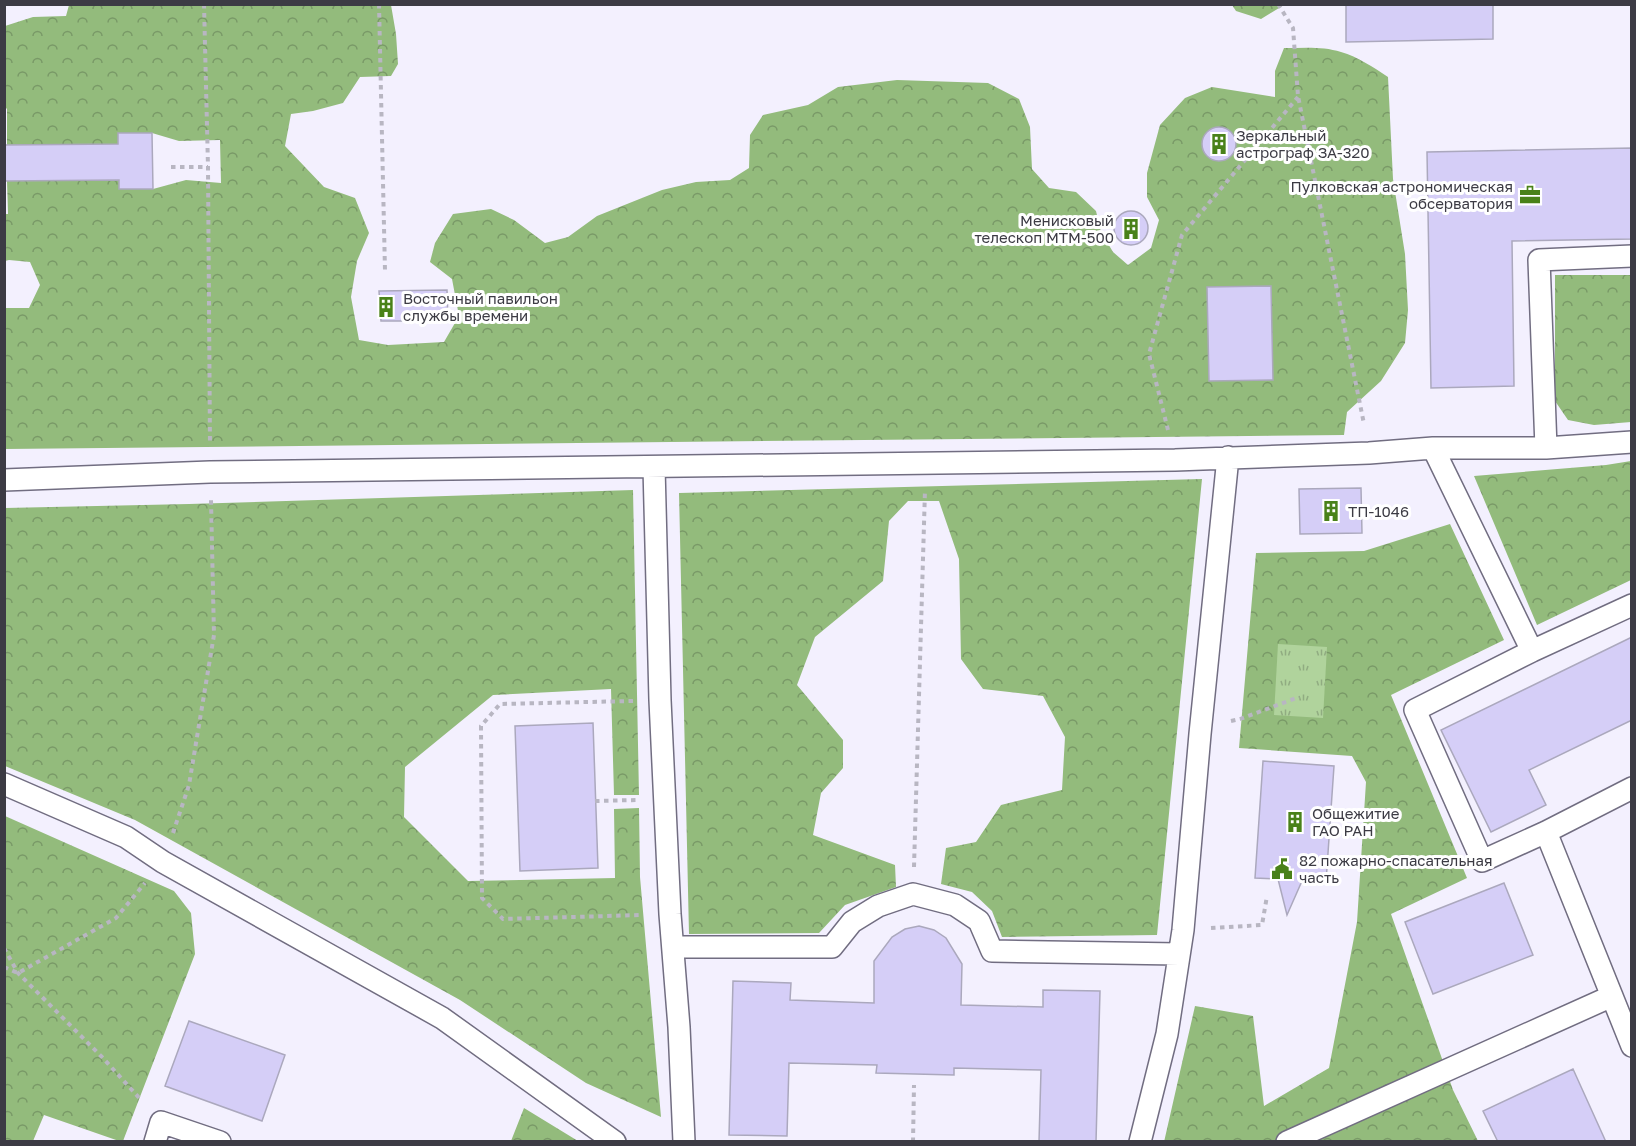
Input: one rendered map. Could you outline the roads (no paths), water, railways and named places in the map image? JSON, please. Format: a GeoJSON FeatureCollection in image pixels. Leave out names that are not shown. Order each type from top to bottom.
{"type":"FeatureCollection","features":[{"type":"Feature","properties":{"kind":"lane"},"geometry":{"type":"LineString","coordinates":[[1546,448],[1539,260],[1632,256]]}},
{"type":"Feature","properties":{"kind":"lane"},"geometry":{"type":"LineString","coordinates":[[4,480],[210,472],[1175,460],[1369,453],[1433,448],[1546,448],[1632,442]]}},
{"type":"Feature","properties":{"kind":"lane"},"geometry":{"type":"LineString","coordinates":[[1433,448],[1532,651]]}},
{"type":"Feature","properties":{"kind":"lane"},"geometry":{"type":"LineString","coordinates":[[1140,1142],[1167,1034],[1183,930],[1228,457]]}},
{"type":"Feature","properties":{"kind":"lane"},"geometry":{"type":"LineString","coordinates":[[654,467],[660,700],[684,1142]]}},
{"type":"Feature","properties":{"kind":"lane"},"geometry":{"type":"LineString","coordinates":[[1632,605],[1532,651],[1415,710],[1482,861],[1632,789]]}},
{"type":"Feature","properties":{"kind":"lane"},"geometry":{"type":"LineString","coordinates":[[4,784],[126,837],[163,862],[442,1018],[615,1142]]}},
{"type":"Feature","properties":{"kind":"lane"},"geometry":{"type":"LineString","coordinates":[[1546,832],[1632,1046]]}},
{"type":"Feature","properties":{"kind":"lane"},"geometry":{"type":"LineString","coordinates":[[673,947],[832,947],[852,922],[878,906],[913,894],[955,904],[979,921],[992,951],[1179,954]]}},
{"type":"Feature","properties":{"kind":"lane"},"geometry":{"type":"LineString","coordinates":[[1287,1142],[1612,996]]}},
{"type":"Feature","properties":{"kind":"lane"},"geometry":{"type":"LineString","coordinates":[[158,1132],[220,1142]]}},
{"type":"Feature","properties":{"kind":"place","name":"Зеркальный астрограф ЗА-320"},"geometry":{"type":"Point","coordinates":[1219,144]}},
{"type":"Feature","properties":{"kind":"place","name":"Пулковская астрономическая обсерватория"},"geometry":{"type":"Point","coordinates":[1530,195]}},
{"type":"Feature","properties":{"kind":"place","name":"Менисковый телескоп МТМ-500"},"geometry":{"type":"Point","coordinates":[1131,229]}},
{"type":"Feature","properties":{"kind":"place","name":"Восточный павильон службы времени"},"geometry":{"type":"Point","coordinates":[386,307]}},
{"type":"Feature","properties":{"kind":"place","name":"ТП-1046"},"geometry":{"type":"Point","coordinates":[1331,511]}},
{"type":"Feature","properties":{"kind":"place","name":"Общежитие ГАО РАН"},"geometry":{"type":"Point","coordinates":[1295,822]}},
{"type":"Feature","properties":{"kind":"place","name":"82 пожарно-спасательная часть"},"geometry":{"type":"Point","coordinates":[1282,869]}}]}
